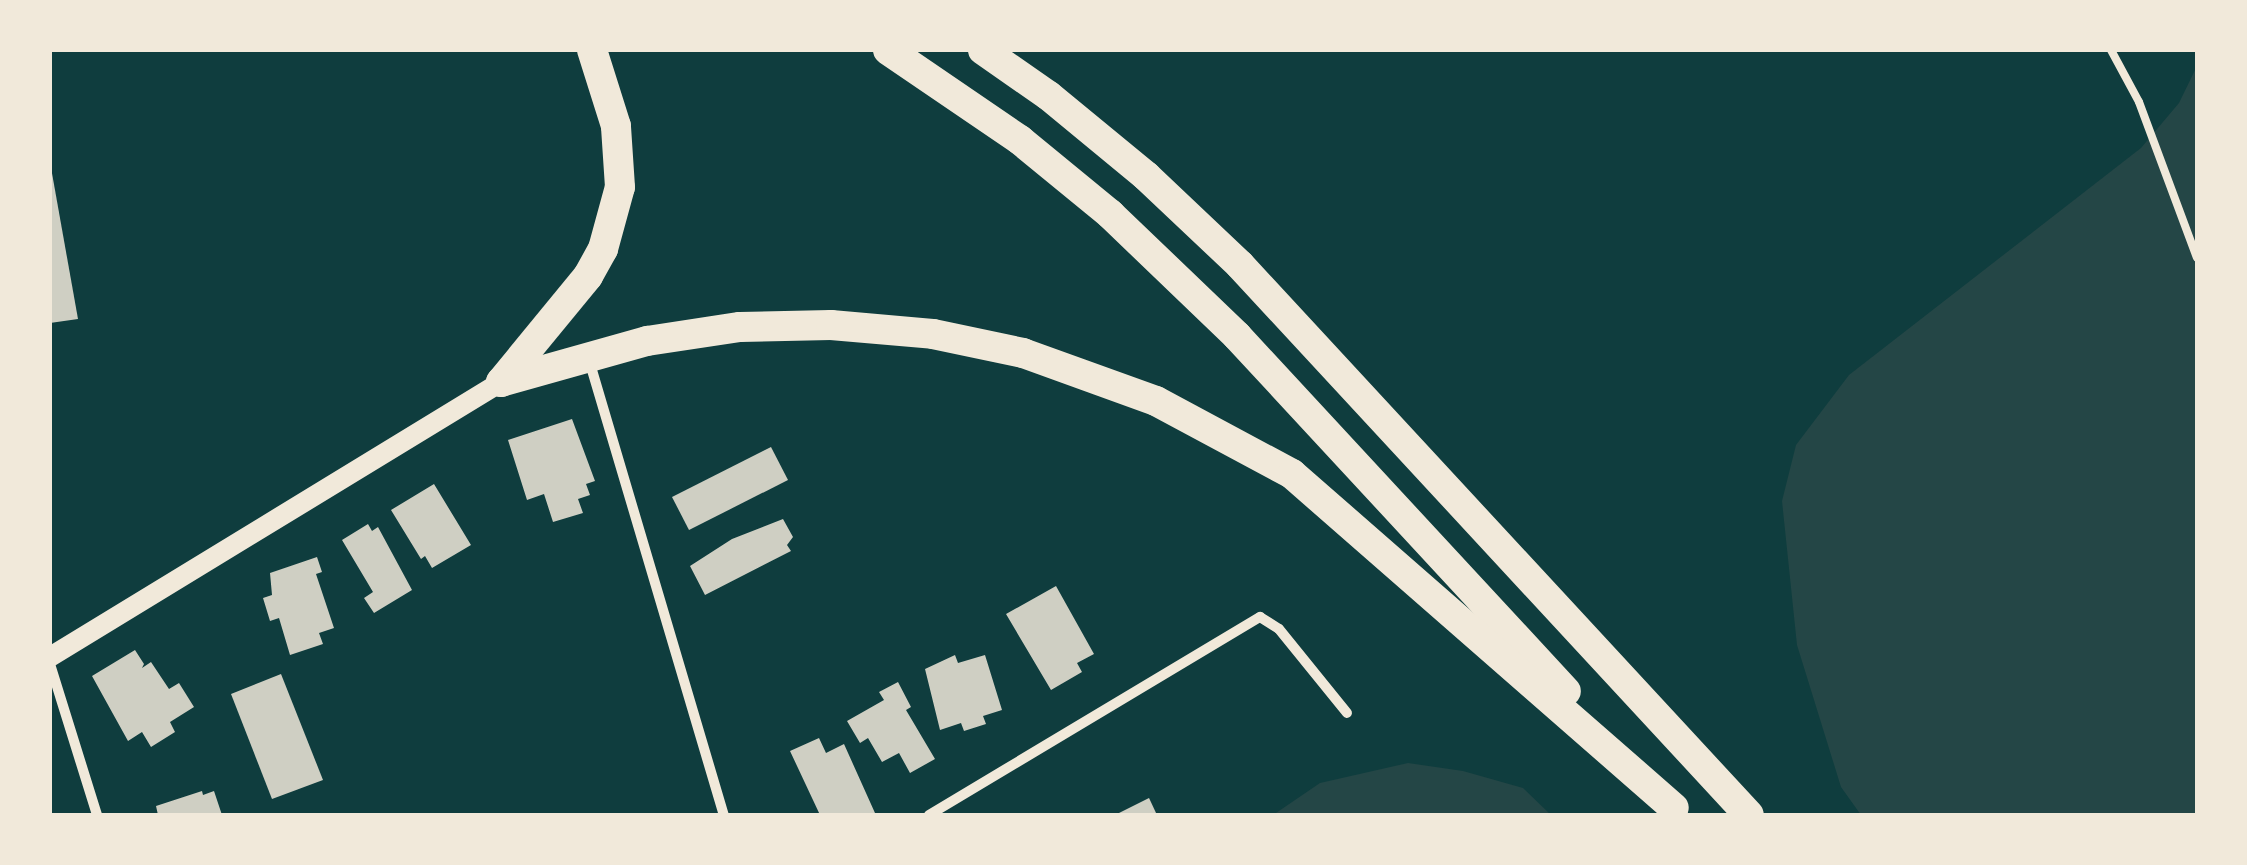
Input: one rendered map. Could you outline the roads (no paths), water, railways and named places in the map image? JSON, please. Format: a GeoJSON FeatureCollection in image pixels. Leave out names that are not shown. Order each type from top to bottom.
{"type":"FeatureCollection","features":[{"type":"Feature","properties":{"kind":"highway"},"geometry":{"type":"LineString","coordinates":[[501,382],[588,276],[603,249],[620,187],[616,126],[592,50]]}},
{"type":"Feature","properties":{"kind":"highway"},"geometry":{"type":"LineString","coordinates":[[888,50],[1020,140],[1110,214],[1237,336],[1677,812]]}},
{"type":"Feature","properties":{"kind":"highway"},"geometry":{"type":"LineString","coordinates":[[983,50],[1050,96],[1146,176],[1240,266],[1750,815]]}},
{"type":"Feature","properties":{"kind":"highway"},"geometry":{"type":"LineString","coordinates":[[501,382],[647,341],[740,326],[831,325],[933,334],[1023,353],[1156,400],[1292,474],[1677,812]]}},
{"type":"Feature","properties":{"kind":"main road"},"geometry":{"type":"LineString","coordinates":[[50,660],[501,382]]}},
{"type":"Feature","properties":{"kind":"street"},"geometry":{"type":"LineString","coordinates":[[589,360],[724,815]]}},
{"type":"Feature","properties":{"kind":"street"},"geometry":{"type":"LineString","coordinates":[[929,815],[1260,617],[1279,630],[1347,713]]}},
{"type":"Feature","properties":{"kind":"street"},"geometry":{"type":"LineString","coordinates":[[50,660],[96,815]]}},
{"type":"Feature","properties":{"kind":"lane"},"geometry":{"type":"LineString","coordinates":[[2112,50],[2139,102],[2197,258]]}}]}
